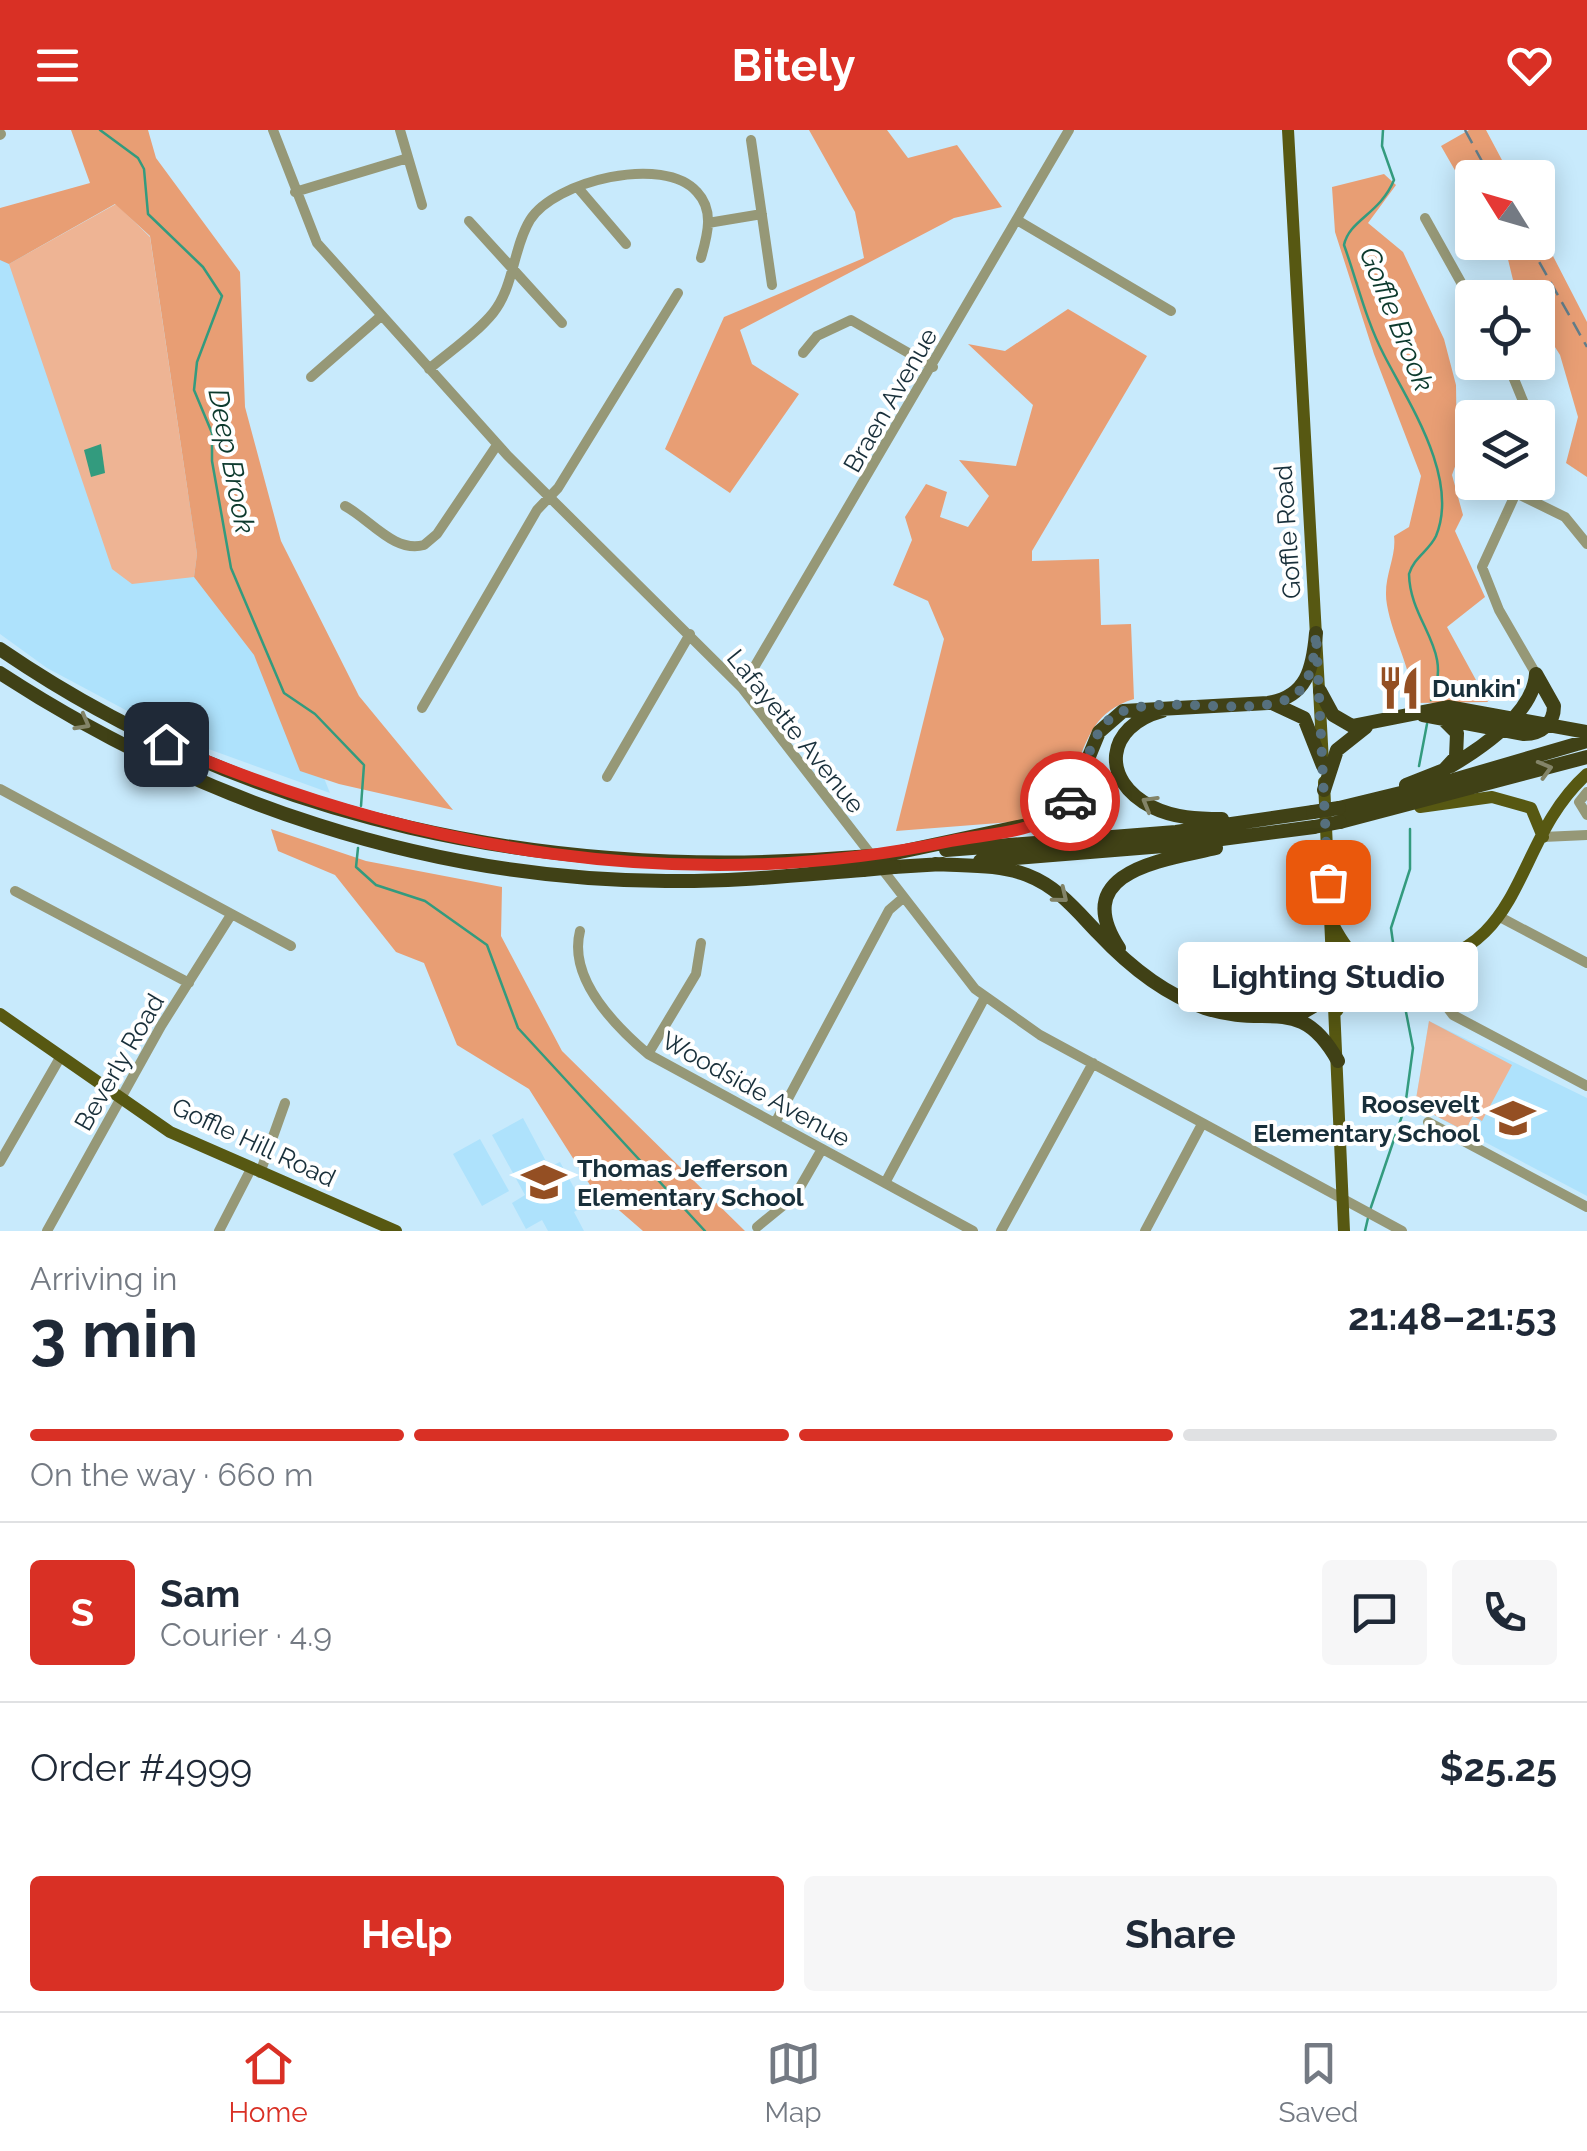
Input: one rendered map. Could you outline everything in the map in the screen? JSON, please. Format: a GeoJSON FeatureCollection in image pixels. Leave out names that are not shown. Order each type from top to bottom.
{"type":"FeatureCollection","features":[{"type":"Feature","properties":{"kind":"highway"},"geometry":{"type":"LineString","coordinates":[[890,861],[1046,821],[1072,798],[1100,732],[1114,716],[1134,708],[1268,703],[1291,697],[1304,685],[1316,633]]}},
{"type":"Feature","properties":{"kind":"highway"},"geometry":{"type":"LineString","coordinates":[[0,648],[103,712],[196,758],[292,796],[430,835],[529,852],[630,862],[860,863]]}},
{"type":"Feature","properties":{"kind":"highway"},"geometry":{"type":"LineString","coordinates":[[0,673],[93,729],[221,790],[320,826],[422,854],[527,872],[701,881],[1314,820]]}},
{"type":"Feature","properties":{"kind":"highway"},"geometry":{"type":"LineString","coordinates":[[1536,674],[1550,696],[1554,714],[1548,725]]}},
{"type":"Feature","properties":{"kind":"highway"},"geometry":{"type":"LineString","coordinates":[[1340,815],[1444,770],[1524,705],[1533,691],[1536,674]]}},
{"type":"Feature","properties":{"kind":"highway"},"geometry":{"type":"LineString","coordinates":[[1320,691],[1339,720],[1371,726]]}},
{"type":"Feature","properties":{"kind":"highway"},"geometry":{"type":"LineString","coordinates":[[1524,705],[1550,696]]}},
{"type":"Feature","properties":{"kind":"highway"},"geometry":{"type":"LineString","coordinates":[[1268,703],[1288,707],[1304,718],[1323,766]]}},
{"type":"Feature","properties":{"kind":"highway"},"geometry":{"type":"LineString","coordinates":[[1184,706],[1146,716],[1122,736],[1116,764],[1132,793],[1163,812],[1192,818],[1314,820]]}},
{"type":"Feature","properties":{"kind":"highway"},"geometry":{"type":"LineString","coordinates":[[1324,790],[1337,750],[1351,736],[1371,726],[1448,707],[1505,723]]}},
{"type":"Feature","properties":{"kind":"highway"},"geometry":{"type":"LineString","coordinates":[[1428,715],[1446,721],[1456,733],[1456,758],[1444,770]]}},
{"type":"Feature","properties":{"kind":"highway"},"geometry":{"type":"LineString","coordinates":[[1407,716],[1548,725],[1587,732]]}},
{"type":"Feature","properties":{"kind":"highway"},"geometry":{"type":"LineString","coordinates":[[936,864],[1159,847],[1314,820],[1587,740]]}},
{"type":"Feature","properties":{"kind":"highway"},"geometry":{"type":"LineString","coordinates":[[1340,815],[1383,812],[1587,757]]}},
{"type":"Feature","properties":{"kind":"highway"},"geometry":{"type":"LineString","coordinates":[[1131,964],[1114,941],[1106,918],[1108,895],[1120,877],[1152,863],[1314,820]]}},
{"type":"Feature","properties":{"kind":"highway"},"geometry":{"type":"LineString","coordinates":[[890,861],[1002,869],[1038,880],[1061,894],[1131,964],[1159,986],[1205,1008],[1238,1015],[1293,1018],[1316,1027],[1338,1061]]}},
{"type":"Feature","properties":{"kind":"highway"},"geometry":{"type":"LineString","coordinates":[[1293,1018],[1319,1003],[1332,968]]}},
{"type":"Feature","properties":{"kind":"main road","name":"Goffle Road"},"geometry":{"type":"LineString","coordinates":[[1288,130],[1320,691],[1344,1231]]}},
{"type":"Feature","properties":{"kind":"main road"},"geometry":{"type":"LineString","coordinates":[[1336,1013],[1354,983],[1392,967],[1436,963],[1461,954],[1482,938],[1587,774]]}},
{"type":"Feature","properties":{"kind":"main road"},"geometry":{"type":"LineString","coordinates":[[1383,812],[1503,797],[1531,808],[1544,837]]}},
{"type":"Feature","properties":{"kind":"main road"},"geometry":{"type":"LineString","coordinates":[[1331,919],[1352,956],[1392,967]]}},
{"type":"Feature","properties":{"kind":"main road","name":"Goffle Hill Road"},"geometry":{"type":"LineString","coordinates":[[0,1014],[170,1132],[396,1231]]}},
{"type":"Feature","properties":{"kind":"street","name":"Lafayette Avenue"},"geometry":{"type":"LineString","coordinates":[[273,130],[317,243],[497,444],[742,688],[954,966],[985,997],[1005,1014],[1093,1064],[1402,1231]]}},
{"type":"Feature","properties":{"kind":"street"},"geometry":{"type":"LineString","coordinates":[[400,130],[422,205]]}},
{"type":"Feature","properties":{"kind":"street","name":"Braen Avenue"},"geometry":{"type":"LineString","coordinates":[[742,688],[1069,130]]}},
{"type":"Feature","properties":{"kind":"street"},"geometry":{"type":"LineString","coordinates":[[751,140],[772,285]]}},
{"type":"Feature","properties":{"kind":"street"},"geometry":{"type":"LineString","coordinates":[[295,192],[408,158]]}},
{"type":"Feature","properties":{"kind":"street"},"geometry":{"type":"LineString","coordinates":[[429,369],[493,313],[532,216],[557,196],[620,176],[665,173],[697,191],[708,222],[701,258]]}},
{"type":"Feature","properties":{"kind":"street"},"geometry":{"type":"LineString","coordinates":[[579,189],[626,244]]}},
{"type":"Feature","properties":{"kind":"street"},"geometry":{"type":"LineString","coordinates":[[708,222],[762,214]]}},
{"type":"Feature","properties":{"kind":"street"},"geometry":{"type":"LineString","coordinates":[[1426,218],[1460,280]]}},
{"type":"Feature","properties":{"kind":"street"},"geometry":{"type":"LineString","coordinates":[[469,220],[562,322]]}},
{"type":"Feature","properties":{"kind":"street"},"geometry":{"type":"LineString","coordinates":[[1017,220],[1170,310]]}},
{"type":"Feature","properties":{"kind":"street"},"geometry":{"type":"LineString","coordinates":[[422,708],[548,497],[558,488],[678,294]]}},
{"type":"Feature","properties":{"kind":"street"},"geometry":{"type":"LineString","coordinates":[[310,377],[381,316]]}},
{"type":"Feature","properties":{"kind":"street"},"geometry":{"type":"LineString","coordinates":[[803,353],[832,326],[851,320],[864,324],[932,367]]}},
{"type":"Feature","properties":{"kind":"street"},"geometry":{"type":"LineString","coordinates":[[346,506],[371,520],[396,543],[424,545],[441,528],[497,444]]}},
{"type":"Feature","properties":{"kind":"street"},"geometry":{"type":"LineString","coordinates":[[1513,500],[1486,552],[1483,575],[1536,674]]}},
{"type":"Feature","properties":{"kind":"street"},"geometry":{"type":"LineString","coordinates":[[1537,500],[1565,518],[1587,544]]}},
{"type":"Feature","properties":{"kind":"street"},"geometry":{"type":"LineString","coordinates":[[606,777],[690,634]]}},
{"type":"Feature","properties":{"kind":"street"},"geometry":{"type":"LineString","coordinates":[[0,789],[291,946]]}},
{"type":"Feature","properties":{"kind":"street"},"geometry":{"type":"LineString","coordinates":[[1587,792],[1580,802],[1587,815]]}},
{"type":"Feature","properties":{"kind":"street"},"geometry":{"type":"LineString","coordinates":[[1544,837],[1587,835]]}},
{"type":"Feature","properties":{"kind":"street"},"geometry":{"type":"LineString","coordinates":[[15,891],[189,982]]}},
{"type":"Feature","properties":{"kind":"street"},"geometry":{"type":"LineString","coordinates":[[775,1123],[890,910],[903,898]]}},
{"type":"Feature","properties":{"kind":"street","name":"Beverly Road"},"geometry":{"type":"LineString","coordinates":[[47,1231],[120,1098],[231,915]]}},
{"type":"Feature","properties":{"kind":"street"},"geometry":{"type":"LineString","coordinates":[[1498,916],[1587,963]]}},
{"type":"Feature","properties":{"kind":"street","name":"Woodside Avenue"},"geometry":{"type":"LineString","coordinates":[[580,931],[577,944],[588,983],[614,1022],[648,1054],[973,1231]]}},
{"type":"Feature","properties":{"kind":"street"},"geometry":{"type":"LineString","coordinates":[[648,1054],[696,974],[701,943]]}},
{"type":"Feature","properties":{"kind":"street"},"geometry":{"type":"LineString","coordinates":[[1438,995],[1453,1015],[1587,1086]]}},
{"type":"Feature","properties":{"kind":"street"},"geometry":{"type":"LineString","coordinates":[[885,1183],[985,997]]}},
{"type":"Feature","properties":{"kind":"street"},"geometry":{"type":"LineString","coordinates":[[0,1162],[60,1056]]}},
{"type":"Feature","properties":{"kind":"street"},"geometry":{"type":"LineString","coordinates":[[1002,1231],[1093,1064]]}},
{"type":"Feature","properties":{"kind":"street"},"geometry":{"type":"LineString","coordinates":[[219,1231],[256,1171],[285,1103]]}},
{"type":"Feature","properties":{"kind":"street"},"geometry":{"type":"LineString","coordinates":[[1428,1122],[1587,1207]]}},
{"type":"Feature","properties":{"kind":"street"},"geometry":{"type":"LineString","coordinates":[[1145,1231],[1202,1124]]}},
{"type":"Feature","properties":{"kind":"street"},"geometry":{"type":"LineString","coordinates":[[757,1227],[795,1196],[822,1149]]}},
{"type":"Feature","properties":{"kind":"shaded area"},"geometry":{"type":"Polygon","coordinates":[[[71,130],[148,130],[156,158],[240,272],[245,407],[281,541],[359,696],[453,810],[300,771],[254,655],[194,577],[197,554],[150,236],[115,204],[9,264],[0,260],[0,208],[90,183],[71,130]]]}},
{"type":"Feature","properties":{"kind":"shaded area"},"geometry":{"type":"Polygon","coordinates":[[[809,130],[887,130],[908,158],[957,145],[1002,207],[954,218],[740,330],[752,364],[799,394],[730,493],[665,449],[724,317],[864,258],[855,212],[809,130]]]}},
{"type":"Feature","properties":{"kind":"shaded area"},"geometry":{"type":"Polygon","coordinates":[[[1469,130],[1486,130],[1502,160],[1455,160],[1455,170],[1441,146],[1469,130]]]}},
{"type":"Feature","properties":{"kind":"shaded area"},"geometry":{"type":"Polygon","coordinates":[[[1384,174],[1396,185],[1368,223],[1403,252],[1444,339],[1456,385],[1452,475],[1455,500],[1459,500],[1463,515],[1455,531],[1485,597],[1447,627],[1488,702],[1414,703],[1387,605],[1386,586],[1394,536],[1409,527],[1421,476],[1374,354],[1335,232],[1332,187],[1384,174]]]}},
{"type":"Feature","properties":{"kind":"shaded area"},"geometry":{"type":"Polygon","coordinates":[[[116,204],[150,237],[197,554],[194,577],[132,584],[112,569],[9,264],[116,204]]]}},
{"type":"Feature","properties":{"kind":"shaded area"},"geometry":{"type":"Polygon","coordinates":[[[0,215],[242,573],[330,793],[178,738],[47,668],[0,634],[0,215]]]}},
{"type":"Feature","properties":{"kind":"shaded area"},"geometry":{"type":"Polygon","coordinates":[[[1508,260],[1555,260],[1587,322],[1587,477],[1566,463],[1578,417],[1555,347],[1555,280],[1513,280],[1508,260]]]}},
{"type":"Feature","properties":{"kind":"shaded area"},"geometry":{"type":"Polygon","coordinates":[[[1068,309],[1147,356],[1032,551],[1032,561],[1099,559],[1101,625],[1131,624],[1134,699],[1112,709],[1097,723],[1063,793],[1026,821],[896,831],[944,639],[928,601],[893,585],[912,540],[905,517],[926,484],[947,492],[940,517],[968,527],[989,496],[959,460],[1016,466],[1033,405],[968,344],[1005,351],[1068,309]]]}},
{"type":"Feature","properties":{"kind":"shaded area"},"geometry":{"type":"Polygon","coordinates":[[[101,444],[105,473],[91,477],[84,450],[101,444]]]}},
{"type":"Feature","properties":{"kind":"shaded area"},"geometry":{"type":"Polygon","coordinates":[[[271,829],[366,861],[502,887],[501,936],[562,1051],[745,1231],[643,1231],[590,1185],[529,1089],[457,1045],[424,963],[396,952],[335,875],[278,851],[271,829]]]}},
{"type":"Feature","properties":{"kind":"shaded area","name":"Roosevelt Elementary School"},"geometry":{"type":"Polygon","coordinates":[[[1429,1021],[1587,1098],[1587,1196],[1415,1105],[1429,1021]]]}},
{"type":"Feature","properties":{"kind":"shaded area"},"geometry":{"type":"Polygon","coordinates":[[[1429,1021],[1512,1065],[1482,1121],[1473,1116],[1465,1131],[1415,1105],[1429,1021]]]}},
{"type":"Feature","properties":{"kind":"shaded area","name":"Thomas Jefferson Elementary School"},"geometry":{"type":"Polygon","coordinates":[[[523,1118],[549,1167],[560,1162],[584,1206],[574,1212],[584,1231],[548,1231],[542,1220],[526,1229],[512,1203],[525,1195],[492,1135],[523,1118]]]}},
{"type":"Feature","properties":{"kind":"shaded area"},"geometry":{"type":"Polygon","coordinates":[[[480,1139],[509,1191],[482,1206],[453,1154],[480,1139]]]}},
{"type":"Feature","properties":{"kind":"waterway","name":"Deep Brook"},"geometry":{"type":"LineString","coordinates":[[100,130],[138,158],[144,169],[148,214],[203,267],[222,296],[197,362],[194,390],[212,433],[212,461],[231,568],[284,693],[315,714],[364,765],[361,806]]}},
{"type":"Feature","properties":{"kind":"waterway","name":"Goffle Brook"},"geometry":{"type":"LineString","coordinates":[[1383,130],[1382,146],[1394,180],[1381,201],[1352,229],[1344,245],[1378,342],[1428,441],[1441,490],[1442,513],[1436,536],[1409,574],[1416,608],[1438,666],[1431,700]]}},
{"type":"Feature","properties":{"kind":"waterway","name":"Goffle Brook"},"geometry":{"type":"LineString","coordinates":[[1419,766],[1427,724]]}},
{"type":"Feature","properties":{"kind":"waterway","name":"Goffle Brook"},"geometry":{"type":"LineString","coordinates":[[1396,964],[1391,928],[1410,869],[1410,829]]}},
{"type":"Feature","properties":{"kind":"waterway","name":"Deep Brook"},"geometry":{"type":"LineString","coordinates":[[358,848],[356,867],[376,885],[425,901],[487,945],[518,1028],[705,1231]]}},
{"type":"Feature","properties":{"kind":"waterway","name":"Goffle Brook"},"geometry":{"type":"LineString","coordinates":[[1370,1210],[1405,1107],[1413,1048],[1398,971]]}},
{"type":"Feature","properties":{"kind":"waterway","name":"Goffle Brook"},"geometry":{"type":"LineString","coordinates":[[1365,1231],[1368,1218]]}},
{"type":"Feature","properties":{"kind":"railway"},"geometry":{"type":"LineString","coordinates":[[1465,130],[1481,160]]}},
{"type":"Feature","properties":{"kind":"railway"},"geometry":{"type":"LineString","coordinates":[[1538,260],[1587,347]]}},
{"type":"Feature","properties":{"kind":"way so far"},"geometry":{"type":"LineString","coordinates":[[1070,801],[1100,732],[1114,716],[1149,706],[1268,703],[1291,697],[1308,675],[1316,633],[1328,882]]}},
{"type":"Feature","properties":{"kind":"place","name":"Dunkin'"},"geometry":{"type":"Point","coordinates":[1399,688]}},
{"type":"Feature","properties":{"kind":"place","name":"Lighting Studio"},"geometry":{"type":"Point","coordinates":[1328,882]}},
{"type":"Feature","properties":{"kind":"place","name":"Roosevelt Elementary School"},"geometry":{"type":"Point","coordinates":[1513,1118]}},
{"type":"Feature","properties":{"kind":"place","name":"Thomas Jefferson Elementary School"},"geometry":{"type":"Point","coordinates":[544,1182]}},
{"type":"Feature","properties":{"kind":"route"},"geometry":{"type":"LineString","coordinates":[[166,744],[292,796],[394,826],[496,848],[630,862],[770,863],[886,855],[1034,826],[1058,814],[1070,801]]}}]}
